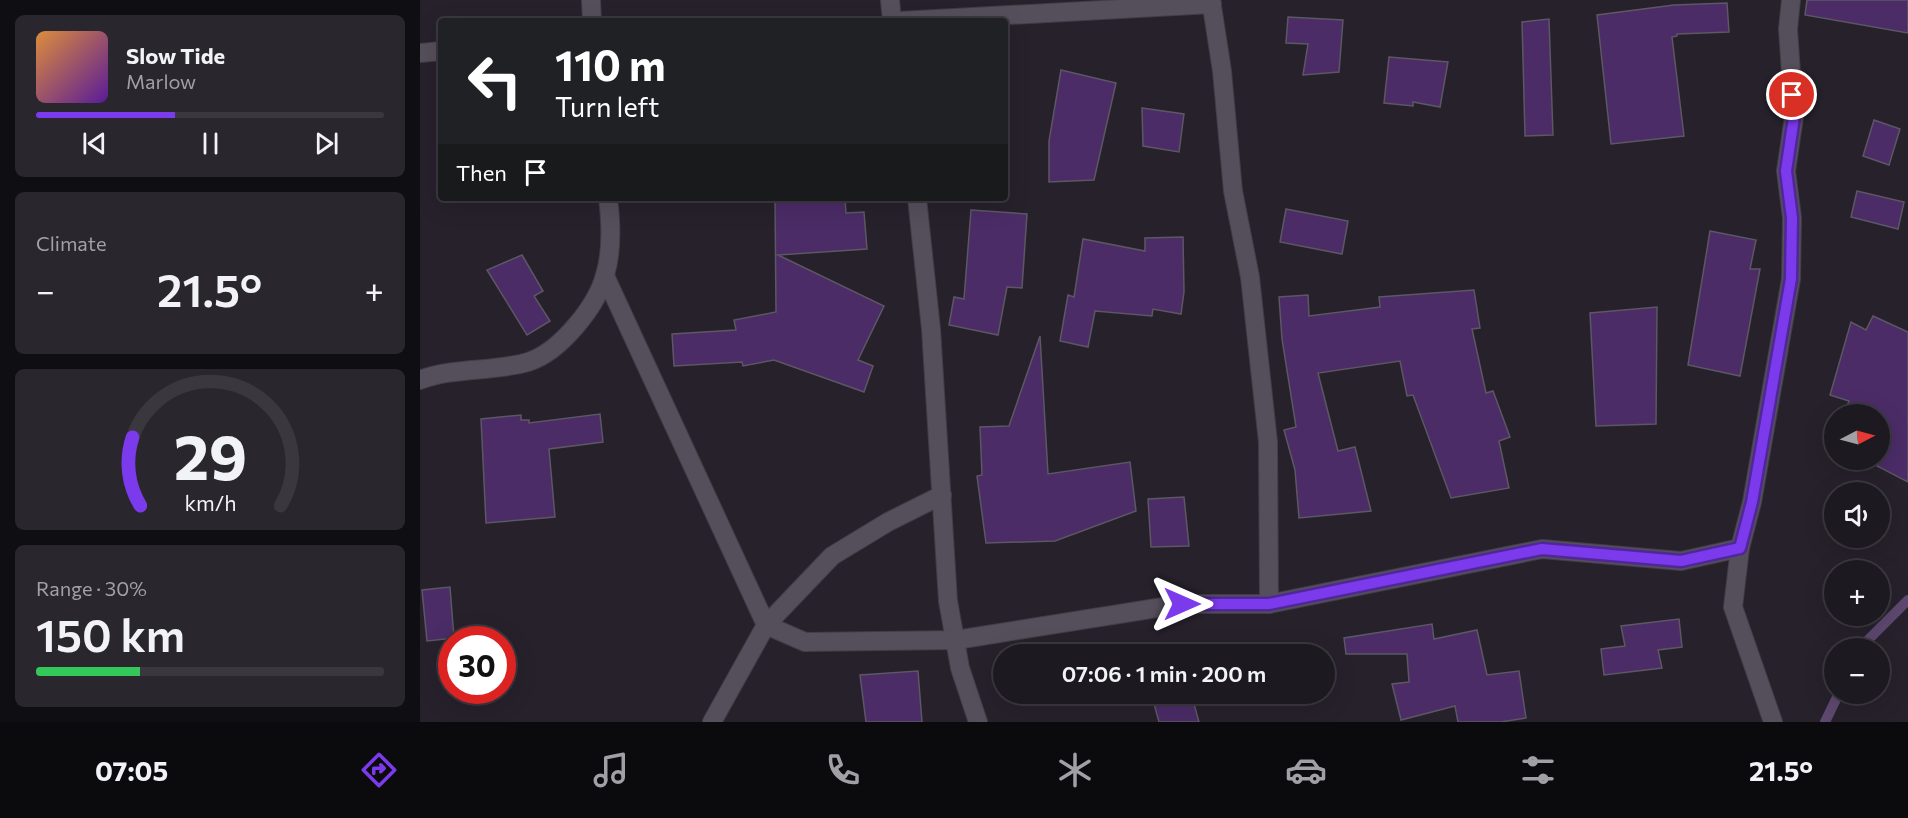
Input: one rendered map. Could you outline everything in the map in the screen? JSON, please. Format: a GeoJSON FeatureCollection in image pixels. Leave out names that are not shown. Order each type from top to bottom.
{"type":"FeatureCollection","features":[{"type":"Feature","properties":{"kind":"street"},"geometry":{"type":"LineString","coordinates":[[591,0],[592,18]]}},
{"type":"Feature","properties":{"kind":"street"},"geometry":{"type":"LineString","coordinates":[[890,0],[892,18]]}},
{"type":"Feature","properties":{"kind":"street"},"geometry":{"type":"LineString","coordinates":[[1773,722],[1733,607],[1740,548],[1752,502],[1791,279],[1792,218],[1786,171],[1794,117],[1788,29],[1791,0]]}},
{"type":"Feature","properties":{"kind":"street"},"geometry":{"type":"LineString","coordinates":[[949,18],[1211,2],[1222,71],[1233,191],[1250,278],[1268,442],[1269,604]]}},
{"type":"Feature","properties":{"kind":"street"},"geometry":{"type":"LineString","coordinates":[[420,53],[438,51]]}},
{"type":"Feature","properties":{"kind":"street"},"geometry":{"type":"LineString","coordinates":[[420,380],[530,362],[569,336],[586,312],[605,276],[611,222],[608,201]]}},
{"type":"Feature","properties":{"kind":"street"},"geometry":{"type":"LineString","coordinates":[[917,201],[931,329],[948,601],[960,668],[978,722]]}},
{"type":"Feature","properties":{"kind":"street"},"geometry":{"type":"LineString","coordinates":[[605,276],[766,625],[804,642],[956,640],[1182,604],[1269,604],[1542,549],[1681,561],[1740,548]]}},
{"type":"Feature","properties":{"kind":"street"},"geometry":{"type":"LineString","coordinates":[[712,722],[766,625],[832,556],[888,522],[942,495]]}},
{"type":"Feature","properties":{"kind":"building"},"geometry":{"type":"Polygon","coordinates":[[[1807,0],[1908,0],[1908,33],[1805,15],[1807,0]]]}},
{"type":"Feature","properties":{"kind":"building"},"geometry":{"type":"Polygon","coordinates":[[[1727,3],[1729,32],[1677,34],[1672,37],[1684,136],[1611,144],[1597,15],[1674,5],[1727,3]]]}},
{"type":"Feature","properties":{"kind":"building"},"geometry":{"type":"Polygon","coordinates":[[[1288,17],[1343,20],[1339,72],[1303,75],[1308,44],[1286,43],[1288,17]]]}},
{"type":"Feature","properties":{"kind":"building"},"geometry":{"type":"Polygon","coordinates":[[[1549,19],[1553,135],[1525,136],[1522,22],[1549,19]]]}},
{"type":"Feature","properties":{"kind":"building"},"geometry":{"type":"Polygon","coordinates":[[[1389,57],[1448,62],[1440,107],[1413,102],[1413,106],[1384,103],[1389,57]]]}},
{"type":"Feature","properties":{"kind":"building"},"geometry":{"type":"Polygon","coordinates":[[[1061,70],[1116,83],[1094,180],[1049,182],[1049,141],[1061,70]]]}},
{"type":"Feature","properties":{"kind":"building"},"geometry":{"type":"Polygon","coordinates":[[[1142,108],[1184,114],[1179,152],[1143,146],[1142,108]]]}},
{"type":"Feature","properties":{"kind":"building"},"geometry":{"type":"Polygon","coordinates":[[[1874,120],[1900,129],[1889,165],[1863,156],[1874,120]]]}},
{"type":"Feature","properties":{"kind":"building"},"geometry":{"type":"Polygon","coordinates":[[[1857,191],[1904,202],[1898,229],[1851,217],[1857,191]]]}},
{"type":"Feature","properties":{"kind":"building"},"geometry":{"type":"Polygon","coordinates":[[[775,201],[845,201],[846,213],[864,212],[867,249],[778,255],[884,306],[858,360],[873,366],[864,392],[774,360],[743,366],[742,362],[674,366],[672,334],[736,330],[734,320],[776,312],[775,201]]]}},
{"type":"Feature","properties":{"kind":"building"},"geometry":{"type":"Polygon","coordinates":[[[1286,209],[1348,221],[1342,254],[1280,242],[1286,209]]]}},
{"type":"Feature","properties":{"kind":"building"},"geometry":{"type":"Polygon","coordinates":[[[971,210],[1027,214],[1022,288],[1007,287],[998,335],[949,325],[954,297],[964,299],[971,210]]]}},
{"type":"Feature","properties":{"kind":"building"},"geometry":{"type":"Polygon","coordinates":[[[1710,231],[1756,240],[1750,269],[1760,269],[1740,376],[1688,365],[1710,231]]]}},
{"type":"Feature","properties":{"kind":"building"},"geometry":{"type":"Polygon","coordinates":[[[1183,237],[1184,292],[1181,314],[1153,309],[1152,316],[1095,311],[1088,347],[1060,341],[1068,295],[1074,297],[1083,239],[1145,251],[1145,238],[1183,237]]]}},
{"type":"Feature","properties":{"kind":"building"},"geometry":{"type":"Polygon","coordinates":[[[522,255],[543,291],[534,296],[550,321],[527,335],[487,270],[522,255]]]}},
{"type":"Feature","properties":{"kind":"building"},"geometry":{"type":"Polygon","coordinates":[[[1474,290],[1480,328],[1472,329],[1486,393],[1493,391],[1510,437],[1499,441],[1509,488],[1451,498],[1413,395],[1407,396],[1400,361],[1318,373],[1338,451],[1355,447],[1371,511],[1299,518],[1295,470],[1284,430],[1296,427],[1282,339],[1279,297],[1308,295],[1309,316],[1380,307],[1379,297],[1474,290]]]}},
{"type":"Feature","properties":{"kind":"building"},"geometry":{"type":"Polygon","coordinates":[[[1657,307],[1656,424],[1596,426],[1590,313],[1657,307]]]}},
{"type":"Feature","properties":{"kind":"building"},"geometry":{"type":"Polygon","coordinates":[[[1873,316],[1908,332],[1908,482],[1885,470],[1890,470],[1890,404],[1848,404],[1849,401],[1830,395],[1851,322],[1866,330],[1873,316]]]}},
{"type":"Feature","properties":{"kind":"building"},"geometry":{"type":"Polygon","coordinates":[[[1040,336],[1048,474],[1130,462],[1136,511],[1055,541],[986,543],[977,476],[982,475],[980,427],[1009,426],[1040,336]]]}},
{"type":"Feature","properties":{"kind":"building"},"geometry":{"type":"Polygon","coordinates":[[[600,414],[603,442],[549,449],[555,517],[486,523],[481,419],[521,415],[521,420],[529,420],[529,423],[600,414]]]}},
{"type":"Feature","properties":{"kind":"building"},"geometry":{"type":"Polygon","coordinates":[[[1184,497],[1189,546],[1151,547],[1148,499],[1184,497]]]}},
{"type":"Feature","properties":{"kind":"building"},"geometry":{"type":"Polygon","coordinates":[[[450,587],[453,626],[438,626],[438,640],[427,641],[422,590],[450,587]]]}},
{"type":"Feature","properties":{"kind":"building"},"geometry":{"type":"Polygon","coordinates":[[[1679,619],[1682,647],[1658,650],[1662,668],[1604,675],[1601,649],[1625,646],[1621,626],[1679,619]]]}},
{"type":"Feature","properties":{"kind":"building"},"geometry":{"type":"Polygon","coordinates":[[[1432,624],[1434,639],[1477,630],[1487,675],[1519,671],[1526,718],[1501,722],[1458,722],[1455,706],[1401,720],[1392,684],[1409,682],[1407,654],[1346,654],[1344,638],[1432,624]]]}},
{"type":"Feature","properties":{"kind":"building"},"geometry":{"type":"Polygon","coordinates":[[[918,671],[922,722],[866,722],[860,675],[918,671]]]}},
{"type":"Feature","properties":{"kind":"building"},"geometry":{"type":"Polygon","coordinates":[[[1154,704],[1194,704],[1199,722],[1159,722],[1154,704]]]}},
{"type":"Feature","properties":{"kind":"waterway"},"geometry":{"type":"LineString","coordinates":[[1870,638],[1908,600]]}},
{"type":"Feature","properties":{"kind":"waterway"},"geometry":{"type":"LineString","coordinates":[[1825,722],[1834,704]]}},
{"type":"Feature","properties":{"kind":"route"},"geometry":{"type":"LineString","coordinates":[[1182,604],[1269,604],[1542,549],[1681,561],[1740,548],[1752,502],[1791,279],[1792,218],[1786,171],[1794,117],[1792,95]]}}]}
